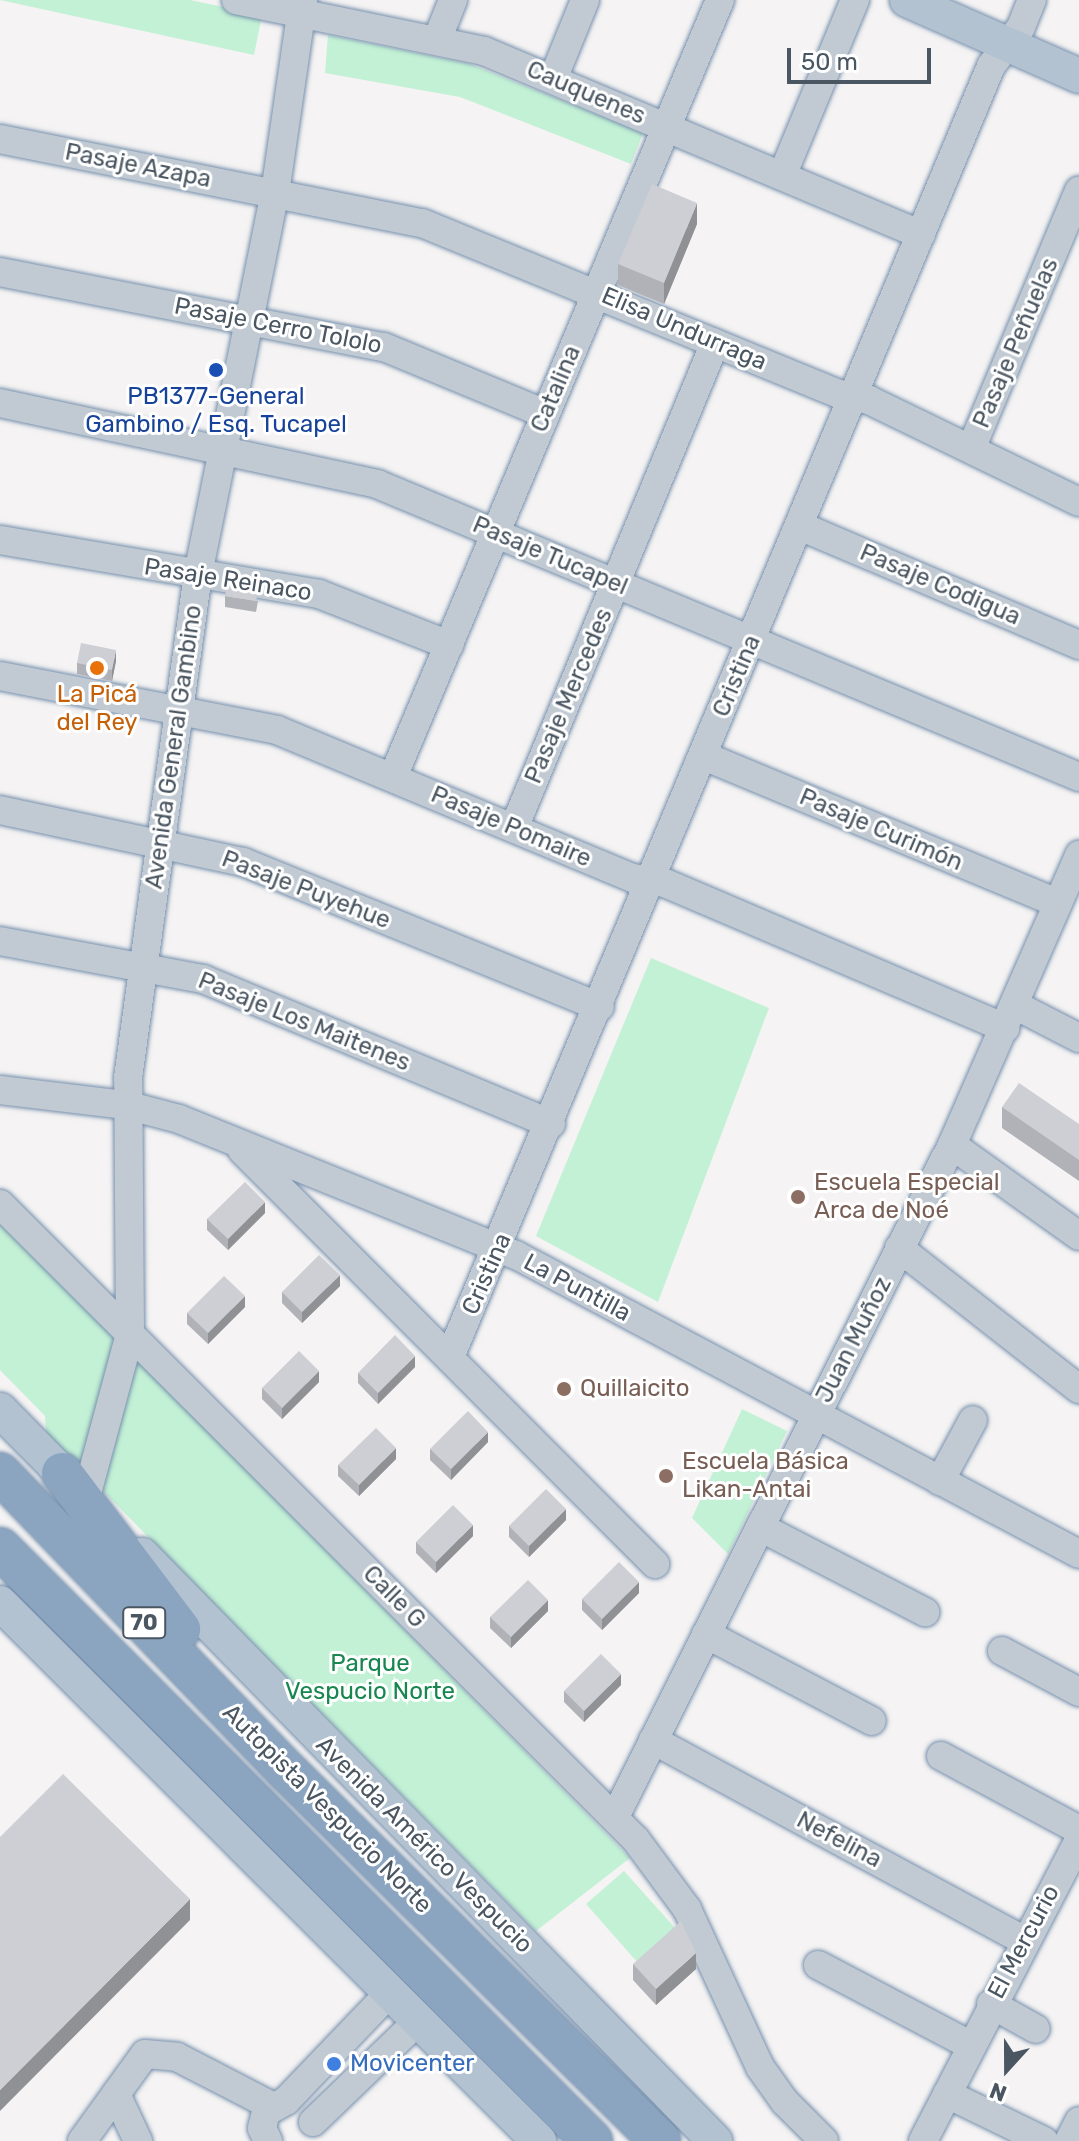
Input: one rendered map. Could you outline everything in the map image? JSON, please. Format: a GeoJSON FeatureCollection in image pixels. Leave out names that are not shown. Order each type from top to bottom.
{"type":"FeatureCollection","features":[{"type":"Feature","properties":{"kind":"highway","name":"Autopista Vespucio Norte"},"geometry":{"type":"LineString","coordinates":[[0,1473],[288,1772],[660,2141]]}},
{"type":"Feature","properties":{"kind":"highway"},"geometry":{"type":"LineString","coordinates":[[74,1485],[288,1772]]}},
{"type":"Feature","properties":{"kind":"highway","name":"Autopista Vespucio Norte"},"geometry":{"type":"LineString","coordinates":[[0,1548],[592,2141]]}},
{"type":"Feature","properties":{"kind":"main road"},"geometry":{"type":"LineString","coordinates":[[907,0],[1006,47],[1079,76]]}},
{"type":"Feature","properties":{"kind":"main road","name":"Avenida Américo Vespucio"},"geometry":{"type":"LineString","coordinates":[[0,1410],[715,2141]]}},
{"type":"Feature","properties":{"kind":"main road"},"geometry":{"type":"LineString","coordinates":[[0,1603],[539,2141]]}},
{"type":"Feature","properties":{"kind":"street","name":"Cauquenes"},"geometry":{"type":"LineString","coordinates":[[236,0],[303,7],[484,51],[921,235]]}},
{"type":"Feature","properties":{"kind":"street"},"geometry":{"type":"LineString","coordinates":[[437,40],[453,0]]}},
{"type":"Feature","properties":{"kind":"street"},"geometry":{"type":"LineString","coordinates":[[553,79],[585,0]]}},
{"type":"Feature","properties":{"kind":"street","name":"Catalina"},"geometry":{"type":"LineString","coordinates":[[393,777],[720,0]]}},
{"type":"Feature","properties":{"kind":"street"},"geometry":{"type":"LineString","coordinates":[[782,176],[855,0]]}},
{"type":"Feature","properties":{"kind":"street","name":"Cristina"},"geometry":{"type":"LineString","coordinates":[[450,1357],[499,1249],[991,66],[1006,47],[1032,0]]}},
{"type":"Feature","properties":{"kind":"street","name":"Avenida General Gambino"},"geometry":{"type":"LineString","coordinates":[[74,1485],[130,1334],[126,1105],[198,574],[221,448],[251,320],[275,193],[303,7]]}},
{"type":"Feature","properties":{"kind":"street","name":"Pasaje Azapa"},"geometry":{"type":"LineString","coordinates":[[0,139],[275,193]]}},
{"type":"Feature","properties":{"kind":"street","name":"Pasaje Peñuelas"},"geometry":{"type":"LineString","coordinates":[[971,449],[1079,191]]}},
{"type":"Feature","properties":{"kind":"street","name":"Elisa Undurraga"},"geometry":{"type":"LineString","coordinates":[[275,193],[422,223],[715,343],[854,396],[1079,502]]}},
{"type":"Feature","properties":{"kind":"street","name":"Pasaje Cerro Tololo"},"geometry":{"type":"LineString","coordinates":[[0,272],[395,350],[546,414]]}},
{"type":"Feature","properties":{"kind":"street","name":"Pasaje Mercedes"},"geometry":{"type":"LineString","coordinates":[[514,828],[715,343]]}},
{"type":"Feature","properties":{"kind":"street","name":"Pasaje Tucapel"},"geometry":{"type":"LineString","coordinates":[[0,403],[351,475],[1079,777]]}},
{"type":"Feature","properties":{"kind":"street","name":"Pasaje Codigua"},"geometry":{"type":"LineString","coordinates":[[800,526],[1079,645]]}},
{"type":"Feature","properties":{"kind":"street","name":"Pasaje Reinaco"},"geometry":{"type":"LineString","coordinates":[[0,540],[319,594],[449,645]]}},
{"type":"Feature","properties":{"kind":"street","name":"Pasaje Pomaire"},"geometry":{"type":"LineString","coordinates":[[0,676],[277,730],[652,881],[1010,1016],[1079,1038]]}},
{"type":"Feature","properties":{"kind":"street","name":"Pasaje Curimón"},"geometry":{"type":"LineString","coordinates":[[704,756],[1068,892]]}},
{"type":"Feature","properties":{"kind":"street","name":"Pasaje Puyehue"},"geometry":{"type":"LineString","coordinates":[[0,810],[264,869],[600,1007]]}},
{"type":"Feature","properties":{"kind":"street","name":"Juan Muñoz"},"geometry":{"type":"LineString","coordinates":[[615,1817],[952,1145],[1068,892],[1079,855]]}},
{"type":"Feature","properties":{"kind":"street","name":"Pasaje Los Maitenes"},"geometry":{"type":"LineString","coordinates":[[0,941],[215,983],[551,1124]]}},
{"type":"Feature","properties":{"kind":"street","name":"La Puntilla"},"geometry":{"type":"LineString","coordinates":[[0,1090],[126,1105],[232,1141],[499,1249],[1079,1554]]}},
{"type":"Feature","properties":{"kind":"street"},"geometry":{"type":"LineString","coordinates":[[232,1141],[655,1564]]}},
{"type":"Feature","properties":{"kind":"street"},"geometry":{"type":"LineString","coordinates":[[952,1145],[1079,1236]]}},
{"type":"Feature","properties":{"kind":"street","name":"Calle G"},"geometry":{"type":"LineString","coordinates":[[0,1204],[615,1817],[687,1909],[760,2067],[785,2102],[824,2141]]}},
{"type":"Feature","properties":{"kind":"street"},"geometry":{"type":"LineString","coordinates":[[899,1248],[1079,1389]]}},
{"type":"Feature","properties":{"kind":"street"},"geometry":{"type":"LineString","coordinates":[[940,1481],[973,1420]]}},
{"type":"Feature","properties":{"kind":"street"},"geometry":{"type":"LineString","coordinates":[[760,1527],[925,1612]]}},
{"type":"Feature","properties":{"kind":"street"},"geometry":{"type":"LineString","coordinates":[[706,1634],[872,1721]]}},
{"type":"Feature","properties":{"kind":"street"},"geometry":{"type":"LineString","coordinates":[[1002,1651],[1079,1692]]}},
{"type":"Feature","properties":{"kind":"street","name":"Nefelina"},"geometry":{"type":"LineString","coordinates":[[653,1740],[1025,1941]]}},
{"type":"Feature","properties":{"kind":"street"},"geometry":{"type":"LineString","coordinates":[[941,1756],[1079,1830]]}},
{"type":"Feature","properties":{"kind":"street","name":"El Mercurio"},"geometry":{"type":"LineString","coordinates":[[923,2141],[991,2004],[1079,1840]]}},
{"type":"Feature","properties":{"kind":"street"},"geometry":{"type":"LineString","coordinates":[[818,1965],[970,2045]]}},
{"type":"Feature","properties":{"kind":"street"},"geometry":{"type":"LineString","coordinates":[[268,2141],[263,2120],[390,1992]]}},
{"type":"Feature","properties":{"kind":"street"},"geometry":{"type":"LineString","coordinates":[[991,2004],[1036,2029]]}},
{"type":"Feature","properties":{"kind":"street"},"geometry":{"type":"LineString","coordinates":[[312,2134],[418,2021]]}},
{"type":"Feature","properties":{"kind":"street"},"geometry":{"type":"LineString","coordinates":[[92,2136],[116,2094],[145,2054],[177,2057],[279,2104],[306,2109],[312,2134]]}},
{"type":"Feature","properties":{"kind":"street"},"geometry":{"type":"LineString","coordinates":[[116,2094],[138,2141]]}},
{"type":"Feature","properties":{"kind":"street"},"geometry":{"type":"LineString","coordinates":[[947,2094],[1044,2141]]}},
{"type":"Feature","properties":{"kind":"street"},"geometry":{"type":"LineString","coordinates":[[1069,2141],[1079,2121]]}},
{"type":"Feature","properties":{"kind":"green space"},"geometry":{"type":"Polygon","coordinates":[[[0,0],[190,0],[262,15],[254,55],[0,0]]]}},
{"type":"Feature","properties":{"kind":"green space"},"geometry":{"type":"Polygon","coordinates":[[[328,35],[470,64],[643,133],[631,164],[460,97],[325,73],[328,35]]]}},
{"type":"Feature","properties":{"kind":"green space"},"geometry":{"type":"Polygon","coordinates":[[[651,958],[769,1008],[658,1302],[536,1236],[651,958]]]}},
{"type":"Feature","properties":{"kind":"green space","name":"Parque Vespucio Norte"},"geometry":{"type":"Polygon","coordinates":[[[0,1216],[102,1324],[630,1858],[536,1931],[46,1433],[45,1416],[0,1370],[0,1216]]]}},
{"type":"Feature","properties":{"kind":"green space"},"geometry":{"type":"Polygon","coordinates":[[[742,1409],[787,1431],[728,1554],[692,1518],[742,1409]]]}},
{"type":"Feature","properties":{"kind":"green space"},"geometry":{"type":"Polygon","coordinates":[[[624,1871],[676,1929],[638,1963],[586,1904],[624,1871]]]}},
{"type":"Feature","properties":{"kind":"building"},"geometry":{"type":"Polygon","coordinates":[[[652,184],[697,203],[664,283],[618,264],[652,184]]]}},
{"type":"Feature","properties":{"kind":"building"},"geometry":{"type":"Polygon","coordinates":[[[227,585],[258,590],[256,601],[225,596],[227,585]]]}},
{"type":"Feature","properties":{"kind":"building"},"geometry":{"type":"Polygon","coordinates":[[[81,643],[116,650],[112,670],[77,663],[81,643]]]}},
{"type":"Feature","properties":{"kind":"building"},"geometry":{"type":"Polygon","coordinates":[[[1019,1083],[1079,1124],[1079,1160],[1002,1107],[1019,1083]]]}},
{"type":"Feature","properties":{"kind":"building"},"geometry":{"type":"Polygon","coordinates":[[[245,1182],[265,1202],[228,1239],[207,1219],[245,1182]]]}},
{"type":"Feature","properties":{"kind":"building"},"geometry":{"type":"Polygon","coordinates":[[[319,1255],[340,1275],[302,1312],[282,1292],[319,1255]]]}},
{"type":"Feature","properties":{"kind":"building"},"geometry":{"type":"Polygon","coordinates":[[[224,1276],[245,1296],[208,1333],[187,1313],[224,1276]]]}},
{"type":"Feature","properties":{"kind":"building"},"geometry":{"type":"Polygon","coordinates":[[[395,1335],[415,1356],[378,1393],[358,1373],[395,1335]]]}},
{"type":"Feature","properties":{"kind":"building"},"geometry":{"type":"Polygon","coordinates":[[[299,1351],[319,1371],[282,1408],[262,1388],[299,1351]]]}},
{"type":"Feature","properties":{"kind":"building"},"geometry":{"type":"Polygon","coordinates":[[[468,1411],[488,1432],[451,1469],[430,1449],[468,1411]]]}},
{"type":"Feature","properties":{"kind":"building"},"geometry":{"type":"Polygon","coordinates":[[[376,1428],[396,1448],[359,1485],[338,1465],[376,1428]]]}},
{"type":"Feature","properties":{"kind":"building"},"geometry":{"type":"Polygon","coordinates":[[[546,1489],[566,1509],[529,1546],[509,1526],[546,1489]]]}},
{"type":"Feature","properties":{"kind":"building"},"geometry":{"type":"Polygon","coordinates":[[[453,1505],[473,1525],[436,1562],[416,1542],[453,1505]]]}},
{"type":"Feature","properties":{"kind":"building"},"geometry":{"type":"Polygon","coordinates":[[[619,1562],[639,1582],[602,1619],[582,1599],[619,1562]]]}},
{"type":"Feature","properties":{"kind":"building"},"geometry":{"type":"Polygon","coordinates":[[[528,1580],[548,1600],[511,1637],[490,1617],[528,1580]]]}},
{"type":"Feature","properties":{"kind":"building"},"geometry":{"type":"Polygon","coordinates":[[[601,1654],[621,1674],[584,1711],[564,1691],[601,1654]]]}},
{"type":"Feature","properties":{"kind":"building"},"geometry":{"type":"Polygon","coordinates":[[[63,1774],[190,1899],[0,2090],[0,1837],[63,1774]]]}},
{"type":"Feature","properties":{"kind":"building"},"geometry":{"type":"Polygon","coordinates":[[[681,1921],[696,1953],[656,1989],[633,1964],[681,1921]]]}},
{"type":"Feature","properties":{"kind":"place","name":"PB1377-General Gambino / Esq. Tucapel"},"geometry":{"type":"Point","coordinates":[216,370]}},
{"type":"Feature","properties":{"kind":"place","name":"La Picá del Rey"},"geometry":{"type":"Point","coordinates":[97,668]}},
{"type":"Feature","properties":{"kind":"place","name":"Escuela Especial Arca de Noé"},"geometry":{"type":"Point","coordinates":[798,1197]}},
{"type":"Feature","properties":{"kind":"place","name":"Quillaicito"},"geometry":{"type":"Point","coordinates":[564,1389]}},
{"type":"Feature","properties":{"kind":"place","name":"Escuela Básica Likan-Antai"},"geometry":{"type":"Point","coordinates":[666,1476]}},
{"type":"Feature","properties":{"kind":"place","name":"Movicenter"},"geometry":{"type":"Point","coordinates":[334,2064]}}]}
